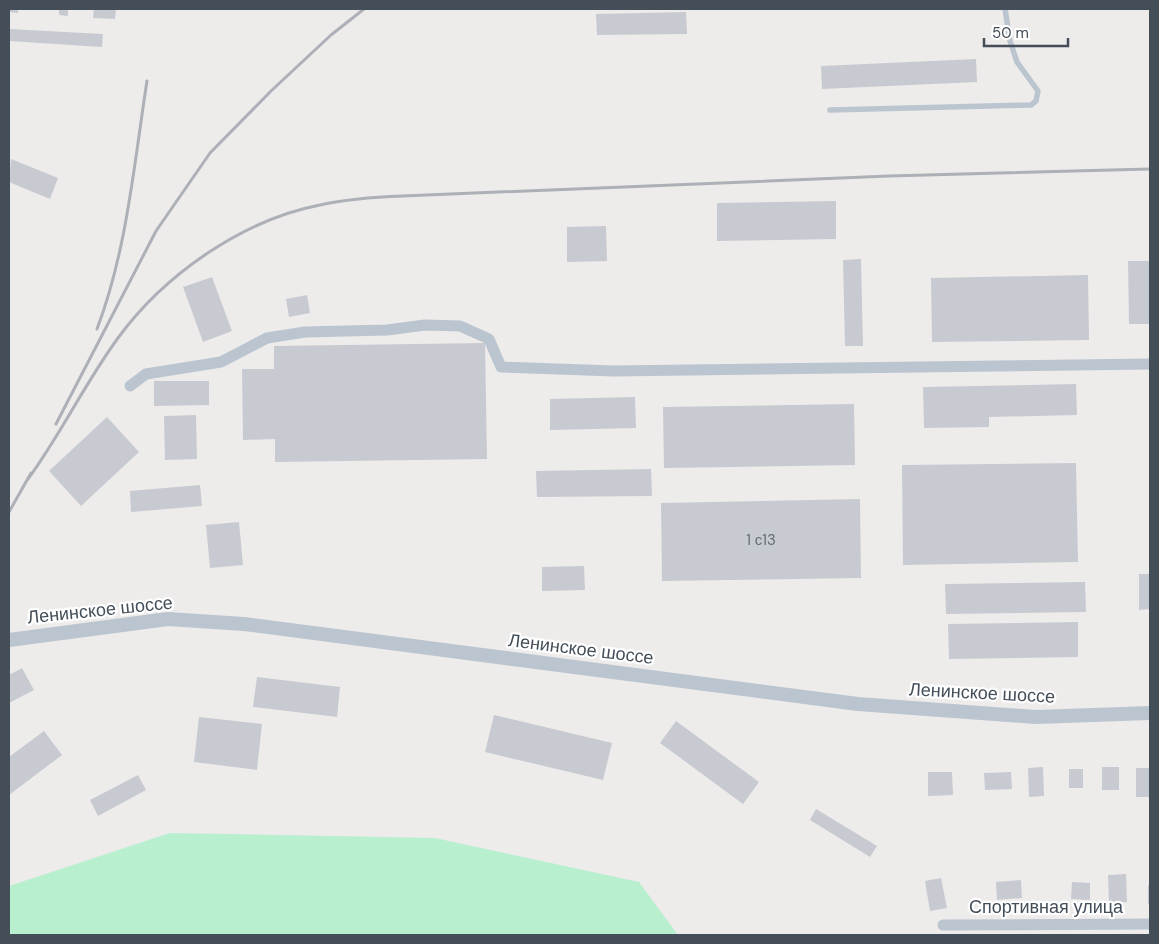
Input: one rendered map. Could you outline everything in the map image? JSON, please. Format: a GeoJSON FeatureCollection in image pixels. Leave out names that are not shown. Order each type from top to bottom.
{"type":"FeatureCollection","features":[{"type":"Feature","properties":{"kind":"street"},"geometry":{"type":"LineString","coordinates":[[130,386],[146,374],[178,368],[200,367],[221,362],[267,338],[305,332],[387,330],[425,325],[460,326],[489,339],[501,367],[614,371],[1150,364]]}},
{"type":"Feature","properties":{"kind":"street","name":"Ленинское шоссе"},"geometry":{"type":"LineString","coordinates":[[9,640],[168,619],[244,624],[858,704],[1036,717],[1150,713]]}},
{"type":"Feature","properties":{"kind":"street"},"geometry":{"type":"LineString","coordinates":[[1070,923],[1070,935]]}},
{"type":"Feature","properties":{"kind":"street","name":"Спортивная улица"},"geometry":{"type":"LineString","coordinates":[[943,925],[1150,924]]}},
{"type":"Feature","properties":{"kind":"lane"},"geometry":{"type":"LineString","coordinates":[[830,110],[1030,105],[1036,102],[1038,91],[1017,62],[1010,41],[1005,9]]}},
{"type":"Feature","properties":{"kind":"green space"},"geometry":{"type":"Polygon","coordinates":[[[170,833],[435,838],[639,882],[678,935],[9,935],[9,886],[170,833]]]}},
{"type":"Feature","properties":{"kind":"building"},"geometry":{"type":"Polygon","coordinates":[[[9,9],[18,9],[18,13],[9,12],[9,9]]]}},
{"type":"Feature","properties":{"kind":"building"},"geometry":{"type":"Polygon","coordinates":[[[59,9],[68,9],[68,16],[59,15],[59,9]]]}},
{"type":"Feature","properties":{"kind":"building"},"geometry":{"type":"Polygon","coordinates":[[[94,9],[116,9],[115,19],[93,18],[94,9]]]}},
{"type":"Feature","properties":{"kind":"building"},"geometry":{"type":"Polygon","coordinates":[[[686,12],[687,34],[597,35],[596,14],[686,12]]]}},
{"type":"Feature","properties":{"kind":"building"},"geometry":{"type":"Polygon","coordinates":[[[9,29],[103,34],[102,47],[9,41],[9,29]]]}},
{"type":"Feature","properties":{"kind":"building"},"geometry":{"type":"Polygon","coordinates":[[[976,59],[977,82],[822,89],[821,66],[976,59]]]}},
{"type":"Feature","properties":{"kind":"building"},"geometry":{"type":"Polygon","coordinates":[[[11,159],[58,178],[50,199],[9,182],[11,159]]]}},
{"type":"Feature","properties":{"kind":"building"},"geometry":{"type":"Polygon","coordinates":[[[836,201],[836,239],[717,241],[717,203],[836,201]]]}},
{"type":"Feature","properties":{"kind":"building"},"geometry":{"type":"Polygon","coordinates":[[[606,226],[607,261],[567,262],[567,227],[606,226]]]}},
{"type":"Feature","properties":{"kind":"building"},"geometry":{"type":"Polygon","coordinates":[[[861,259],[863,346],[845,346],[843,260],[861,259]]]}},
{"type":"Feature","properties":{"kind":"building"},"geometry":{"type":"Polygon","coordinates":[[[1128,261],[1150,261],[1150,324],[1129,324],[1128,261]]]}},
{"type":"Feature","properties":{"kind":"building"},"geometry":{"type":"Polygon","coordinates":[[[1088,275],[1089,340],[932,342],[931,278],[1088,275]]]}},
{"type":"Feature","properties":{"kind":"building"},"geometry":{"type":"Polygon","coordinates":[[[212,277],[232,331],[203,342],[183,287],[212,277]]]}},
{"type":"Feature","properties":{"kind":"building"},"geometry":{"type":"Polygon","coordinates":[[[307,295],[310,313],[289,317],[286,299],[307,295]]]}},
{"type":"Feature","properties":{"kind":"building"},"geometry":{"type":"Polygon","coordinates":[[[485,343],[487,459],[275,462],[275,439],[243,440],[242,369],[274,369],[274,346],[485,343]]]}},
{"type":"Feature","properties":{"kind":"building"},"geometry":{"type":"Polygon","coordinates":[[[154,381],[209,381],[209,405],[154,406],[154,381]]]}},
{"type":"Feature","properties":{"kind":"building"},"geometry":{"type":"Polygon","coordinates":[[[1076,384],[1077,415],[989,417],[989,427],[924,428],[923,387],[1076,384]]]}},
{"type":"Feature","properties":{"kind":"building"},"geometry":{"type":"Polygon","coordinates":[[[635,397],[636,428],[550,430],[550,399],[635,397]]]}},
{"type":"Feature","properties":{"kind":"building"},"geometry":{"type":"Polygon","coordinates":[[[854,404],[855,465],[664,468],[663,407],[854,404]]]}},
{"type":"Feature","properties":{"kind":"building"},"geometry":{"type":"Polygon","coordinates":[[[196,415],[197,459],[165,460],[164,416],[196,415]]]}},
{"type":"Feature","properties":{"kind":"building"},"geometry":{"type":"Polygon","coordinates":[[[107,417],[139,452],[81,506],[49,471],[107,417]]]}},
{"type":"Feature","properties":{"kind":"building"},"geometry":{"type":"Polygon","coordinates":[[[1076,463],[1078,562],[903,565],[902,465],[1076,463]]]}},
{"type":"Feature","properties":{"kind":"building"},"geometry":{"type":"Polygon","coordinates":[[[651,469],[652,496],[537,497],[536,471],[651,469]]]}},
{"type":"Feature","properties":{"kind":"building"},"geometry":{"type":"Polygon","coordinates":[[[200,485],[202,506],[131,512],[130,491],[200,485]]]}},
{"type":"Feature","properties":{"kind":"building"},"geometry":{"type":"Polygon","coordinates":[[[860,499],[861,578],[662,581],[661,503],[860,499]]]}},
{"type":"Feature","properties":{"kind":"building"},"geometry":{"type":"Polygon","coordinates":[[[239,522],[243,565],[210,568],[206,525],[239,522]]]}},
{"type":"Feature","properties":{"kind":"building"},"geometry":{"type":"Polygon","coordinates":[[[584,566],[585,590],[542,591],[542,567],[584,566]]]}},
{"type":"Feature","properties":{"kind":"building"},"geometry":{"type":"Polygon","coordinates":[[[1139,574],[1150,574],[1150,609],[1139,610],[1139,574]]]}},
{"type":"Feature","properties":{"kind":"building"},"geometry":{"type":"Polygon","coordinates":[[[1085,582],[1086,612],[946,614],[945,584],[1085,582]]]}},
{"type":"Feature","properties":{"kind":"building"},"geometry":{"type":"Polygon","coordinates":[[[1078,622],[1078,657],[949,659],[948,624],[1078,622]]]}},
{"type":"Feature","properties":{"kind":"building"},"geometry":{"type":"Polygon","coordinates":[[[22,668],[34,690],[9,703],[9,675],[22,668]]]}},
{"type":"Feature","properties":{"kind":"building"},"geometry":{"type":"Polygon","coordinates":[[[257,677],[340,687],[337,717],[253,707],[257,677]]]}},
{"type":"Feature","properties":{"kind":"building"},"geometry":{"type":"Polygon","coordinates":[[[494,715],[612,743],[603,780],[485,752],[494,715]]]}},
{"type":"Feature","properties":{"kind":"building"},"geometry":{"type":"Polygon","coordinates":[[[199,717],[262,724],[257,770],[194,762],[199,717]]]}},
{"type":"Feature","properties":{"kind":"building"},"geometry":{"type":"Polygon","coordinates":[[[676,721],[759,782],[743,804],[660,743],[676,721]]]}},
{"type":"Feature","properties":{"kind":"building"},"geometry":{"type":"Polygon","coordinates":[[[44,731],[62,755],[9,795],[9,757],[44,731]]]}},
{"type":"Feature","properties":{"kind":"building"},"geometry":{"type":"Polygon","coordinates":[[[1043,767],[1044,796],[1029,797],[1028,768],[1043,767]]]}},
{"type":"Feature","properties":{"kind":"building"},"geometry":{"type":"Polygon","coordinates":[[[1102,767],[1119,767],[1119,790],[1102,790],[1102,767]]]}},
{"type":"Feature","properties":{"kind":"building"},"geometry":{"type":"Polygon","coordinates":[[[1136,768],[1150,768],[1150,797],[1136,797],[1136,768]]]}},
{"type":"Feature","properties":{"kind":"building"},"geometry":{"type":"Polygon","coordinates":[[[1069,769],[1083,769],[1083,788],[1069,788],[1069,769]]]}},
{"type":"Feature","properties":{"kind":"building"},"geometry":{"type":"Polygon","coordinates":[[[928,772],[952,772],[953,795],[928,796],[928,772]]]}},
{"type":"Feature","properties":{"kind":"building"},"geometry":{"type":"Polygon","coordinates":[[[1011,772],[1012,789],[985,790],[984,773],[1011,772]]]}},
{"type":"Feature","properties":{"kind":"building"},"geometry":{"type":"Polygon","coordinates":[[[138,775],[146,790],[98,816],[90,800],[138,775]]]}},
{"type":"Feature","properties":{"kind":"building"},"geometry":{"type":"Polygon","coordinates":[[[816,809],[877,846],[870,857],[810,820],[816,809]]]}},
{"type":"Feature","properties":{"kind":"building"},"geometry":{"type":"Polygon","coordinates":[[[1126,874],[1127,902],[1109,903],[1108,875],[1126,874]]]}},
{"type":"Feature","properties":{"kind":"building"},"geometry":{"type":"Polygon","coordinates":[[[941,878],[947,908],[930,911],[925,881],[941,878]]]}},
{"type":"Feature","properties":{"kind":"building"},"geometry":{"type":"Polygon","coordinates":[[[1021,880],[1022,898],[997,900],[996,882],[1021,880]]]}},
{"type":"Feature","properties":{"kind":"building"},"geometry":{"type":"Polygon","coordinates":[[[1072,882],[1090,883],[1090,900],[1071,899],[1072,882]]]}},
{"type":"Feature","properties":{"kind":"building"},"geometry":{"type":"Polygon","coordinates":[[[1148,885],[1150,885],[1150,904],[1148,904],[1148,885]]]}},
{"type":"Feature","properties":{"kind":"railway"},"geometry":{"type":"LineString","coordinates":[[56,424],[156,231],[210,153],[271,91],[331,35],[364,9]]}},
{"type":"Feature","properties":{"kind":"railway"},"geometry":{"type":"LineString","coordinates":[[97,329],[116,269],[123,238],[147,81]]}},
{"type":"Feature","properties":{"kind":"railway"},"geometry":{"type":"LineString","coordinates":[[28,479],[106,355],[137,315],[158,293],[182,272],[234,237],[262,223],[291,212],[340,201],[393,196],[889,176],[1150,169]]}},
{"type":"Feature","properties":{"kind":"railway"},"geometry":{"type":"LineString","coordinates":[[9,512],[31,473]]}}]}
